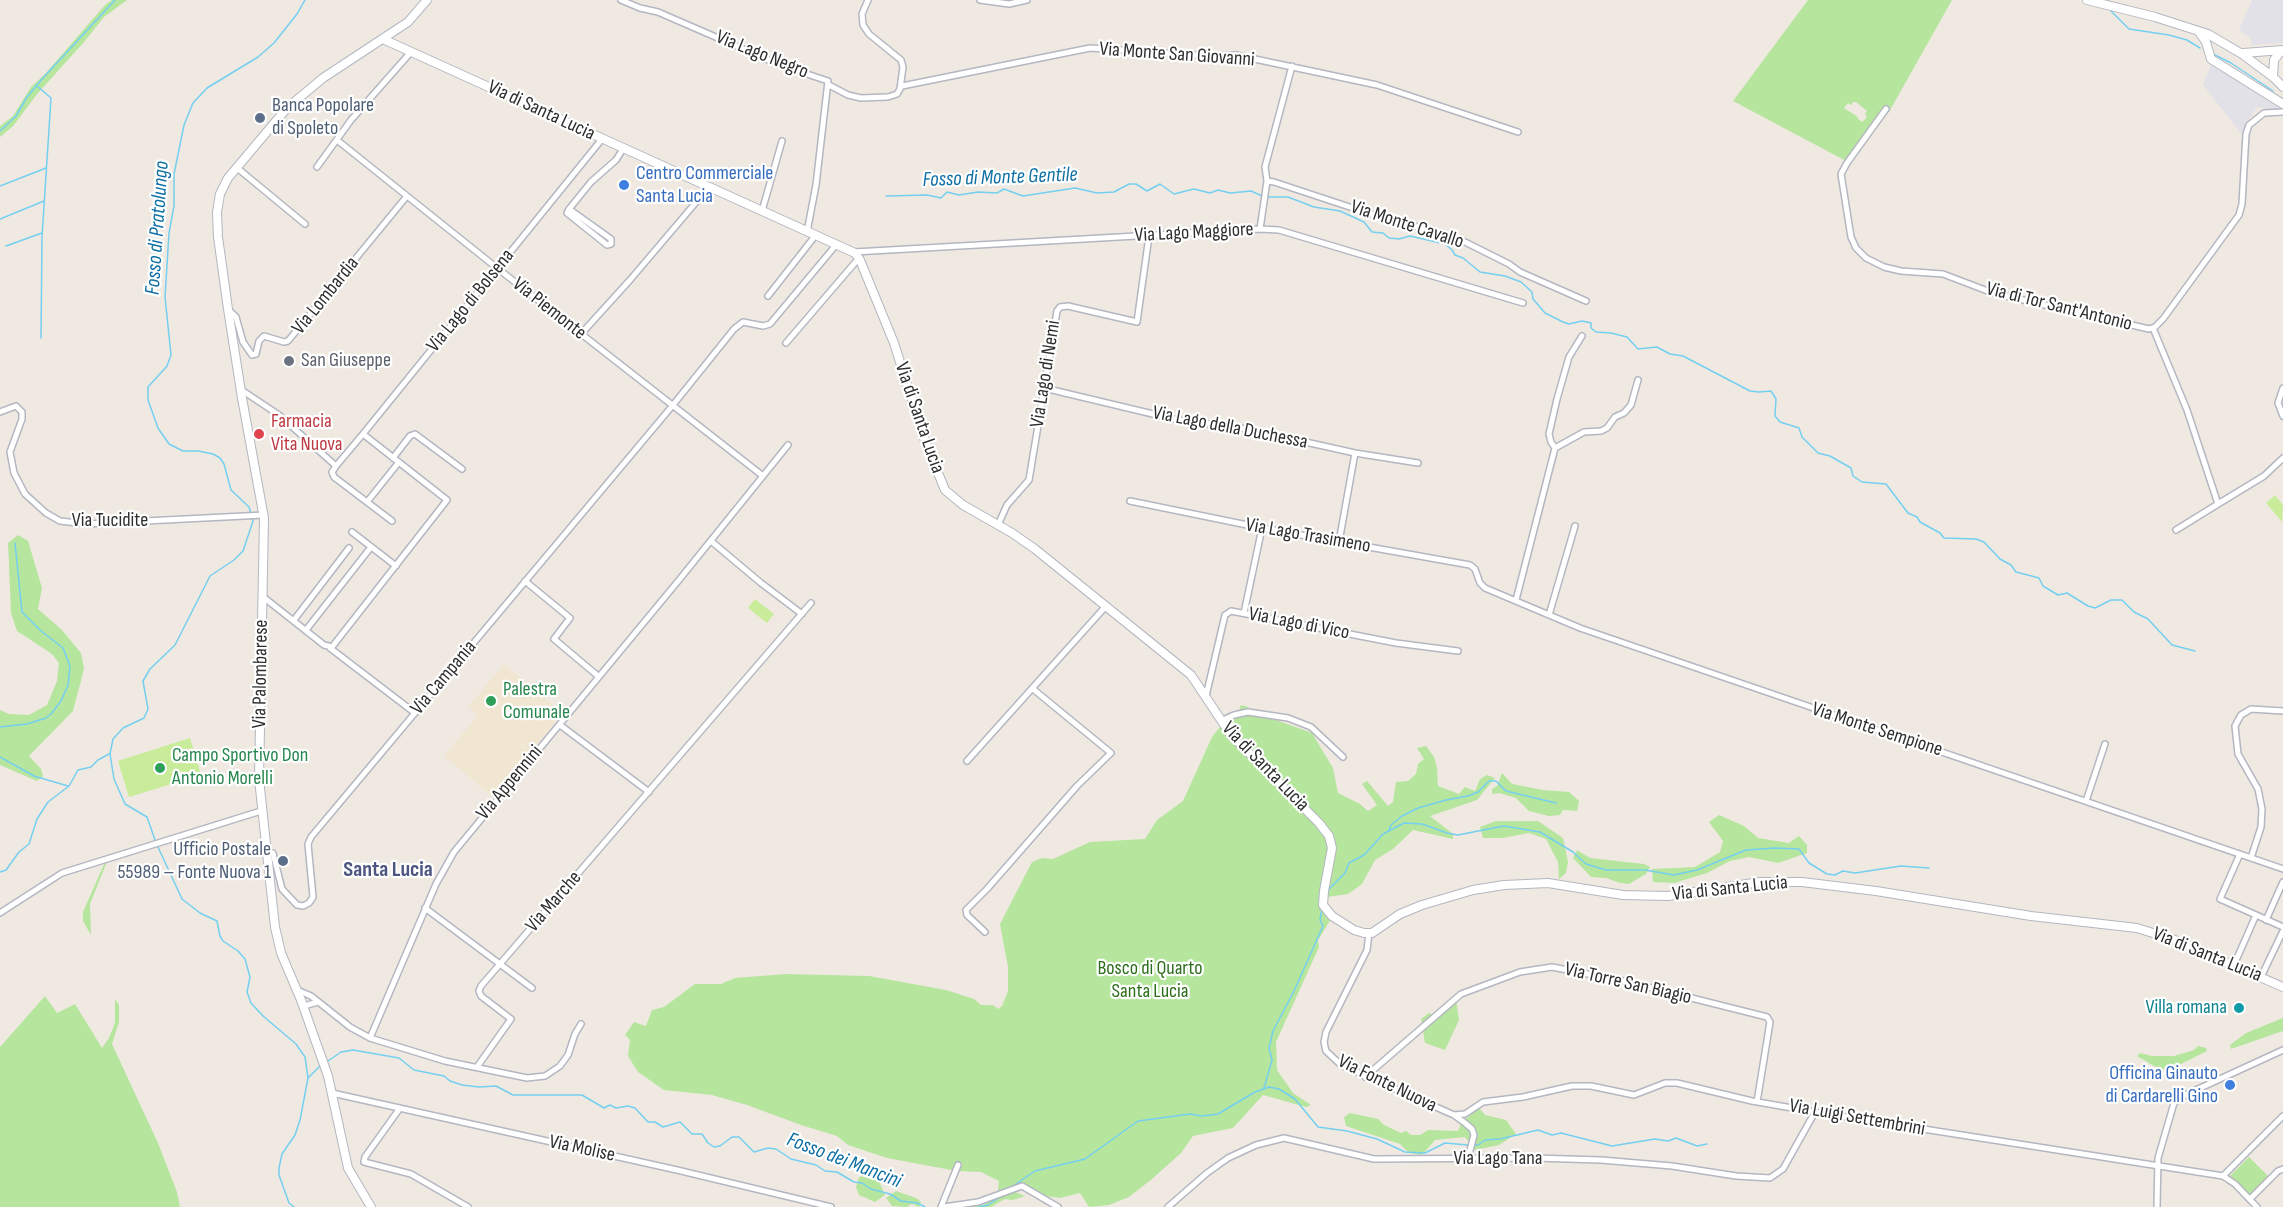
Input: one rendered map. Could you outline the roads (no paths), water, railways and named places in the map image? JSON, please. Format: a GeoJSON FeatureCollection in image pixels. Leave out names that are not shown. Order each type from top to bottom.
{"type":"FeatureCollection","features":[{"type":"Feature","properties":{"kind":"street","name":"Via Palombarese"},"geometry":{"type":"LineString","coordinates":[[371,1207],[348,1168],[332,1093],[304,1006],[277,940],[261,811],[259,758],[262,596],[260,515],[228,309],[218,237],[217,212],[222,191],[236,167],[277,119],[304,93],[385,40],[413,18],[427,0]]}},
{"type":"Feature","properties":{"kind":"street","name":"Via Lago Negro"},"geometry":{"type":"LineString","coordinates":[[621,0],[658,12],[780,65],[826,80],[829,85],[824,99],[817,177],[807,232]]}},
{"type":"Feature","properties":{"kind":"street"},"geometry":{"type":"LineString","coordinates":[[868,0],[862,14],[863,25],[869,34],[901,60],[902,86]]}},
{"type":"Feature","properties":{"kind":"street"},"geometry":{"type":"LineString","coordinates":[[980,0],[1009,4],[1027,0]]}},
{"type":"Feature","properties":{"kind":"street"},"geometry":{"type":"LineString","coordinates":[[2091,1],[2198,30],[2227,44],[2282,85]]}},
{"type":"Feature","properties":{"kind":"street"},"geometry":{"type":"LineString","coordinates":[[2198,30],[2205,39],[2209,55],[2283,104]]}},
{"type":"Feature","properties":{"kind":"street","name":"Via di Santa Lucia"},"geometry":{"type":"LineString","coordinates":[[385,40],[856,255],[894,343],[941,483],[947,492],[1035,549],[1189,672],[1231,735],[1319,823],[1329,836],[1332,848],[1324,891],[1324,906],[1332,916],[1354,930],[1369,933],[1416,907],[1494,886],[1548,883],[1623,895],[1668,896],[1702,893],[1754,883],[1785,881],[1876,891],[2031,916],[2132,927],[2168,938],[2283,987]]}},
{"type":"Feature","properties":{"kind":"street"},"geometry":{"type":"LineString","coordinates":[[2209,55],[2216,46],[2227,44]]}},
{"type":"Feature","properties":{"kind":"street","name":"Via Monte San Giovanni"},"geometry":{"type":"LineString","coordinates":[[829,85],[850,96],[870,98],[892,96],[902,86],[1095,48],[1211,56],[1236,55],[1389,88],[1518,132]]}},
{"type":"Feature","properties":{"kind":"street"},"geometry":{"type":"LineString","coordinates":[[2242,54],[2283,50]]}},
{"type":"Feature","properties":{"kind":"street"},"geometry":{"type":"LineString","coordinates":[[2273,77],[2274,60],[2283,50]]}},
{"type":"Feature","properties":{"kind":"street"},"geometry":{"type":"LineString","coordinates":[[317,167],[351,120],[411,52]]}},
{"type":"Feature","properties":{"kind":"street"},"geometry":{"type":"LineString","coordinates":[[1260,229],[1267,181],[1265,167],[1292,66]]}},
{"type":"Feature","properties":{"kind":"street","name":"Via di Tor Sant'Antonio"},"geometry":{"type":"LineString","coordinates":[[1886,109],[1846,163],[1841,174],[1851,237],[1863,255],[1884,267],[1943,274],[1993,292],[2135,326],[2153,328],[2163,319],[2191,283],[2239,215],[2242,204],[2246,134],[2249,125],[2256,117],[2264,113],[2283,112]]}},
{"type":"Feature","properties":{"kind":"street","name":"Via Lago di Bolsena"},"geometry":{"type":"LineString","coordinates":[[336,465],[602,139]]}},
{"type":"Feature","properties":{"kind":"street","name":"Via Piemonte"},"geometry":{"type":"LineString","coordinates":[[337,140],[496,268],[763,476]]}},
{"type":"Feature","properties":{"kind":"street"},"geometry":{"type":"LineString","coordinates":[[762,211],[782,141]]}},
{"type":"Feature","properties":{"kind":"street"},"geometry":{"type":"LineString","coordinates":[[569,209],[612,240],[611,244],[607,245],[568,215],[569,209],[593,180],[616,160],[623,148]]}},
{"type":"Feature","properties":{"kind":"street"},"geometry":{"type":"LineString","coordinates":[[236,167],[305,224]]}},
{"type":"Feature","properties":{"kind":"street","name":"Via Monte Cavallo"},"geometry":{"type":"LineString","coordinates":[[1267,181],[1465,242],[1520,272],[1586,301]]}},
{"type":"Feature","properties":{"kind":"street"},"geometry":{"type":"LineString","coordinates":[[580,334],[630,280],[708,187]]}},
{"type":"Feature","properties":{"kind":"street","name":"Via Lombardia"},"geometry":{"type":"LineString","coordinates":[[228,309],[235,315],[243,342],[252,356],[256,354],[259,341],[264,336],[283,342],[288,341],[407,196]]}},
{"type":"Feature","properties":{"kind":"street","name":"Via Lago Maggiore"},"geometry":{"type":"LineString","coordinates":[[856,255],[1260,229],[1291,232],[1523,303]]}},
{"type":"Feature","properties":{"kind":"street"},"geometry":{"type":"LineString","coordinates":[[768,296],[815,236]]}},
{"type":"Feature","properties":{"kind":"street","name":"Via Lago di Nemi"},"geometry":{"type":"LineString","coordinates":[[998,525],[1007,505],[1029,480],[1056,314],[1060,307],[1068,306],[1137,322],[1149,236]]}},
{"type":"Feature","properties":{"kind":"street","name":"Via Campania"},"geometry":{"type":"LineString","coordinates":[[266,852],[273,853],[282,889],[298,905],[309,903],[313,897],[309,839],[735,327],[745,322],[765,326],[770,324],[836,245]]}},
{"type":"Feature","properties":{"kind":"street"},"geometry":{"type":"LineString","coordinates":[[786,343],[856,255]]}},
{"type":"Feature","properties":{"kind":"street"},"geometry":{"type":"LineString","coordinates":[[2153,328],[2187,410],[2218,504]]}},
{"type":"Feature","properties":{"kind":"street"},"geometry":{"type":"LineString","coordinates":[[1555,448],[1549,434],[1557,399],[1569,357],[1582,336]]}},
{"type":"Feature","properties":{"kind":"street"},"geometry":{"type":"LineString","coordinates":[[1516,600],[1555,448],[1584,432],[1606,429],[1615,417],[1628,409],[1638,380]]}},
{"type":"Feature","properties":{"kind":"street"},"geometry":{"type":"LineString","coordinates":[[2283,387],[2278,403],[2283,416]]}},
{"type":"Feature","properties":{"kind":"street","name":"Via Lago della Duchessa"},"geometry":{"type":"LineString","coordinates":[[1044,388],[1178,420],[1247,429],[1355,453],[1418,463]]}},
{"type":"Feature","properties":{"kind":"street"},"geometry":{"type":"LineString","coordinates":[[240,389],[272,410],[336,465],[333,472],[334,477],[392,521]]}},
{"type":"Feature","properties":{"kind":"street","name":"Via Tucidite"},"geometry":{"type":"LineString","coordinates":[[0,412],[16,406],[22,412],[22,419],[10,452],[14,473],[25,494],[46,513],[60,521],[86,524],[260,515]]}},
{"type":"Feature","properties":{"kind":"street"},"geometry":{"type":"LineString","coordinates":[[330,648],[447,500],[363,434]]}},
{"type":"Feature","properties":{"kind":"street"},"geometry":{"type":"LineString","coordinates":[[393,458],[410,436],[415,434],[462,469]]}},
{"type":"Feature","properties":{"kind":"street","name":"Via Appennini"},"geometry":{"type":"LineString","coordinates":[[370,1038],[452,850],[560,725],[788,445]]}},
{"type":"Feature","properties":{"kind":"street"},"geometry":{"type":"LineString","coordinates":[[1339,542],[1355,453]]}},
{"type":"Feature","properties":{"kind":"street"},"geometry":{"type":"LineString","coordinates":[[2176,530],[2264,476],[2283,458]]}},
{"type":"Feature","properties":{"kind":"street"},"geometry":{"type":"LineString","coordinates":[[367,502],[399,462]]}},
{"type":"Feature","properties":{"kind":"street","name":"Via Lago Trasimeno"},"geometry":{"type":"LineString","coordinates":[[1130,501],[1262,528],[1470,565],[1475,569],[1478,579]]}},
{"type":"Feature","properties":{"kind":"street"},"geometry":{"type":"LineString","coordinates":[[1549,615],[1575,526]]}},
{"type":"Feature","properties":{"kind":"street"},"geometry":{"type":"LineString","coordinates":[[1244,613],[1262,528]]}},
{"type":"Feature","properties":{"kind":"street"},"geometry":{"type":"LineString","coordinates":[[352,532],[396,566]]}},
{"type":"Feature","properties":{"kind":"street"},"geometry":{"type":"LineString","coordinates":[[711,541],[761,584],[802,614]]}},
{"type":"Feature","properties":{"kind":"street"},"geometry":{"type":"LineString","coordinates":[[306,630],[371,547]]}},
{"type":"Feature","properties":{"kind":"street"},"geometry":{"type":"LineString","coordinates":[[294,620],[349,548]]}},
{"type":"Feature","properties":{"kind":"street","name":"Via Monte Sempione"},"geometry":{"type":"LineString","coordinates":[[1478,579],[1485,588],[1659,657],[2283,869]]}},
{"type":"Feature","properties":{"kind":"street"},"geometry":{"type":"LineString","coordinates":[[525,581],[570,618],[554,639],[598,676]]}},
{"type":"Feature","properties":{"kind":"street"},"geometry":{"type":"LineString","coordinates":[[262,596],[415,713]]}},
{"type":"Feature","properties":{"kind":"street","name":"Via Marche"},"geometry":{"type":"LineString","coordinates":[[477,1067],[488,1048],[511,1020],[484,998],[479,992],[481,986],[811,603]]}},
{"type":"Feature","properties":{"kind":"street"},"geometry":{"type":"LineString","coordinates":[[968,761],[1106,606]]}},
{"type":"Feature","properties":{"kind":"street","name":"Via Lago di Vico"},"geometry":{"type":"LineString","coordinates":[[1206,696],[1224,615],[1230,611],[1396,643],[1458,651]]}},
{"type":"Feature","properties":{"kind":"street"},"geometry":{"type":"LineString","coordinates":[[985,932],[967,915],[966,910],[1077,786],[1111,753],[1033,689]]}},
{"type":"Feature","properties":{"kind":"street"},"geometry":{"type":"LineString","coordinates":[[2251,858],[2262,827],[2262,809],[2257,786],[2238,754],[2235,727],[2239,717],[2252,709],[2283,711]]}},
{"type":"Feature","properties":{"kind":"street"},"geometry":{"type":"LineString","coordinates":[[1221,721],[1248,712],[1288,718],[1311,727],[1343,757]]}},
{"type":"Feature","properties":{"kind":"street"},"geometry":{"type":"LineString","coordinates":[[560,725],[649,792]]}},
{"type":"Feature","properties":{"kind":"street"},"geometry":{"type":"LineString","coordinates":[[2086,801],[2105,744]]}},
{"type":"Feature","properties":{"kind":"street"},"geometry":{"type":"LineString","coordinates":[[0,913],[58,875],[85,864],[125,854],[261,811]]}},
{"type":"Feature","properties":{"kind":"street"},"geometry":{"type":"LineString","coordinates":[[2240,854],[2220,899],[2283,929],[2261,977]]}},
{"type":"Feature","properties":{"kind":"street"},"geometry":{"type":"LineString","coordinates":[[2266,920],[2283,882]]}},
{"type":"Feature","properties":{"kind":"street"},"geometry":{"type":"LineString","coordinates":[[425,908],[532,988]]}},
{"type":"Feature","properties":{"kind":"street"},"geometry":{"type":"LineString","coordinates":[[2234,965],[2256,915]]}},
{"type":"Feature","properties":{"kind":"street","name":"Via Fonte Nuova"},"geometry":{"type":"LineString","coordinates":[[1369,933],[1367,950],[1328,1026],[1324,1042],[1327,1053],[1334,1060],[1365,1077],[1454,1115],[1472,1129],[1474,1142],[1469,1155]]}},
{"type":"Feature","properties":{"kind":"street","name":"Via Torre San Biagio"},"geometry":{"type":"LineString","coordinates":[[1365,1077],[1461,994],[1526,970],[1557,967],[1624,981],[1768,1018],[1770,1022],[1757,1102]]}},
{"type":"Feature","properties":{"kind":"street"},"geometry":{"type":"LineString","coordinates":[[297,990],[311,996],[354,1030],[370,1038],[439,1059],[524,1078],[545,1076],[555,1071],[564,1061],[581,1024]]}},
{"type":"Feature","properties":{"kind":"street"},"geometry":{"type":"LineString","coordinates":[[304,1006],[318,1002]]}},
{"type":"Feature","properties":{"kind":"street"},"geometry":{"type":"LineString","coordinates":[[2157,1207],[2157,1165],[2169,1115],[2176,1100],[2283,1050]]}},
{"type":"Feature","properties":{"kind":"street","name":"Via Luigi Settembrini"},"geometry":{"type":"LineString","coordinates":[[1454,1115],[1465,1114],[1483,1102],[1523,1097],[1578,1085],[1632,1095],[1641,1094],[1665,1083],[1677,1083],[1757,1102],[1815,1112],[2223,1176]]}},
{"type":"Feature","properties":{"kind":"street","name":"Via Molise"},"geometry":{"type":"LineString","coordinates":[[332,1093],[831,1207]]}},
{"type":"Feature","properties":{"kind":"street"},"geometry":{"type":"LineString","coordinates":[[400,1108],[365,1157],[364,1162],[411,1174],[468,1207]]}},
{"type":"Feature","properties":{"kind":"street","name":"Via Lago Tana"},"geometry":{"type":"LineString","coordinates":[[1168,1207],[1224,1161],[1256,1144],[1278,1138],[1291,1138],[1374,1159],[1469,1155],[1613,1161],[1770,1178],[1783,1169],[1815,1112]]}},
{"type":"Feature","properties":{"kind":"street"},"geometry":{"type":"LineString","coordinates":[[2257,1207],[2233,1182],[2223,1176],[2283,1116]]}},
{"type":"Feature","properties":{"kind":"street"},"geometry":{"type":"LineString","coordinates":[[942,1207],[958,1166]]}},
{"type":"Feature","properties":{"kind":"street"},"geometry":{"type":"LineString","coordinates":[[2250,1199],[2278,1171],[2283,1169]]}},
{"type":"Feature","properties":{"kind":"street"},"geometry":{"type":"LineString","coordinates":[[942,1207],[978,1202],[1022,1186],[1058,1207]]}},
{"type":"Feature","properties":{"kind":"waterway"},"geometry":{"type":"LineString","coordinates":[[0,131],[16,116],[27,97],[42,79],[115,0]]}},
{"type":"Feature","properties":{"kind":"waterway","name":"Fosso di Pratolungo"},"geometry":{"type":"LineString","coordinates":[[155,840],[147,817],[125,804],[114,779],[110,754],[113,739],[123,728],[144,718],[148,709],[143,681],[150,669],[175,645],[210,576],[243,551],[253,521],[249,507],[231,490],[224,464],[220,458],[198,451],[183,451],[169,444],[158,428],[148,400],[148,387],[167,366],[171,355],[165,297],[169,233],[174,206],[174,174],[184,125],[193,103],[207,88],[258,57],[274,43],[305,0]]}},
{"type":"Feature","properties":{"kind":"waterway"},"geometry":{"type":"LineString","coordinates":[[2110,10],[2129,29],[2169,35],[2187,40],[2200,48]]}},
{"type":"Feature","properties":{"kind":"waterway"},"geometry":{"type":"LineString","coordinates":[[2213,54],[2273,91]]}},
{"type":"Feature","properties":{"kind":"waterway"},"geometry":{"type":"LineString","coordinates":[[37,86],[51,98],[42,237]]}},
{"type":"Feature","properties":{"kind":"waterway"},"geometry":{"type":"LineString","coordinates":[[0,186],[46,168]]}},
{"type":"Feature","properties":{"kind":"waterway","name":"Fosso di Monte Gentile"},"geometry":{"type":"LineString","coordinates":[[886,196],[927,195],[941,198],[947,192],[959,195],[978,192],[997,193],[1004,189],[1023,196],[1075,188],[1097,193],[1114,192],[1129,184],[1136,184],[1147,191],[1160,184],[1174,194],[1194,189],[1210,193],[1218,190],[1230,193],[1251,191],[1262,196]]}},
{"type":"Feature","properties":{"kind":"waterway","name":"Fosso di Monte Gentile"},"geometry":{"type":"LineString","coordinates":[[1266,197],[1288,197],[1314,207],[1340,211],[1364,222],[1372,232],[1383,233],[1389,238],[1399,239],[1410,236],[1445,244],[1455,255],[1463,258],[1480,272],[1505,276],[1521,282],[1532,292],[1533,299],[1545,313],[1563,322],[1591,323],[1591,328],[1596,332],[1627,337],[1638,349],[1657,347],[1670,354],[1683,356],[1750,391],[1771,391],[1776,399],[1775,416],[1780,422],[1799,428],[1802,437],[1818,453],[1830,456],[1851,468],[1853,476],[1862,482],[1886,484],[1908,513],[1917,517],[1920,522],[1940,533],[1944,538],[1976,539],[1984,542],[2016,572],[2039,578],[2043,586],[2058,595],[2067,593],[2088,606],[2095,608],[2111,600],[2122,600],[2134,612],[2148,619],[2172,645],[2195,651]]}},
{"type":"Feature","properties":{"kind":"waterway"},"geometry":{"type":"LineString","coordinates":[[0,219],[44,201]]}},
{"type":"Feature","properties":{"kind":"waterway"},"geometry":{"type":"LineString","coordinates":[[6,246],[42,233]]}},
{"type":"Feature","properties":{"kind":"waterway"},"geometry":{"type":"LineString","coordinates":[[41,338],[42,237]]}},
{"type":"Feature","properties":{"kind":"waterway"},"geometry":{"type":"LineString","coordinates":[[0,727],[27,724],[51,714],[61,701],[68,685],[70,666],[63,648],[22,612],[15,543]]}},
{"type":"Feature","properties":{"kind":"waterway"},"geometry":{"type":"LineString","coordinates":[[0,872],[6,870],[19,852],[29,844],[37,819],[48,802],[69,786],[78,770],[91,767],[109,754]]}},
{"type":"Feature","properties":{"kind":"waterway"},"geometry":{"type":"LineString","coordinates":[[0,757],[34,776],[68,786]]}},
{"type":"Feature","properties":{"kind":"waterway"},"geometry":{"type":"LineString","coordinates":[[1389,830],[1391,825],[1402,816],[1418,808],[1468,796],[1478,792],[1489,781],[1496,781],[1506,791],[1556,803]]}},
{"type":"Feature","properties":{"kind":"waterway"},"geometry":{"type":"LineString","coordinates":[[1327,896],[1329,889],[1345,873],[1349,863],[1364,855],[1383,834],[1404,823],[1422,824],[1458,835],[1504,826],[1540,832],[1573,852],[1586,864],[1606,870],[1645,870],[1674,875],[1697,870],[1746,850],[1775,848],[1799,849],[1809,863],[1827,874],[1835,875],[1843,871],[1855,873],[1901,866],[1929,868]]}},
{"type":"Feature","properties":{"kind":"waterway"},"geometry":{"type":"LineString","coordinates":[[157,845],[182,899],[200,913],[217,921],[223,941],[245,959],[250,977],[247,992],[251,1003],[296,1044],[305,1057],[308,1078],[300,1120],[295,1135],[282,1154],[279,1168],[279,1175],[289,1203],[294,1207]]}},
{"type":"Feature","properties":{"kind":"waterway"},"geometry":{"type":"LineString","coordinates":[[1264,1088],[1272,1060],[1269,1048],[1273,1031],[1323,926],[1320,920],[1322,909]]}},
{"type":"Feature","properties":{"kind":"waterway","name":"Fosso dei Mancini"},"geometry":{"type":"LineString","coordinates":[[328,1061],[341,1052],[353,1050],[399,1058],[414,1070],[444,1076],[462,1085],[496,1086],[513,1095],[582,1095],[604,1108],[610,1105],[616,1108],[628,1106],[635,1108],[648,1122],[655,1122],[663,1127],[680,1122],[692,1134],[702,1134],[714,1147],[720,1146],[732,1137],[739,1137],[754,1152],[768,1148],[776,1149],[791,1159],[816,1165],[825,1171],[837,1172],[854,1182],[890,1194],[901,1201],[917,1203],[925,1207]]}},
{"type":"Feature","properties":{"kind":"waterway","name":"Fosso dei Mancini"},"geometry":{"type":"LineString","coordinates":[[308,1078],[320,1066]]}},
{"type":"Feature","properties":{"kind":"waterway","name":"Fosso dei Mancini"},"geometry":{"type":"LineString","coordinates":[[1013,1186],[1035,1171],[1085,1159],[1138,1121],[1190,1114],[1202,1116],[1218,1114],[1255,1092],[1269,1087],[1279,1089],[1295,1099],[1318,1127],[1347,1131],[1377,1139],[1405,1152],[1425,1153],[1445,1143],[1468,1145]]}},
{"type":"Feature","properties":{"kind":"waterway","name":"Fosso dei Mancini"},"geometry":{"type":"LineString","coordinates":[[1473,1145],[1478,1145],[1485,1140],[1538,1130],[1552,1135],[1561,1133],[1612,1146],[1655,1139],[1668,1141],[1676,1138],[1697,1146],[1707,1144]]}},
{"type":"Feature","properties":{"kind":"waterway","name":"Fosso dei Mancini"},"geometry":{"type":"LineString","coordinates":[[979,1207],[988,1205],[1003,1195]]}},
{"type":"Feature","properties":{"kind":"place","name":"Banca Popolare di Spoleto"},"geometry":{"type":"Point","coordinates":[260,118]}},
{"type":"Feature","properties":{"kind":"place","name":"Centro Commerciale Santa Lucia"},"geometry":{"type":"Point","coordinates":[624,185]}},
{"type":"Feature","properties":{"kind":"place","name":"San Giuseppe"},"geometry":{"type":"Point","coordinates":[289,361]}},
{"type":"Feature","properties":{"kind":"place","name":"Farmacia Vita Nuova"},"geometry":{"type":"Point","coordinates":[259,434]}},
{"type":"Feature","properties":{"kind":"place","name":"Palestra Comunale"},"geometry":{"type":"Point","coordinates":[491,701]}},
{"type":"Feature","properties":{"kind":"place","name":"Campo Sportivo Don Antonio Morelli"},"geometry":{"type":"Point","coordinates":[160,768]}},
{"type":"Feature","properties":{"kind":"place","name":"Ufficio Postale 55989 – Fonte Nuova 1"},"geometry":{"type":"Point","coordinates":[283,861]}},
{"type":"Feature","properties":{"kind":"place","name":"Villa romana"},"geometry":{"type":"Point","coordinates":[2239,1008]}},
{"type":"Feature","properties":{"kind":"place","name":"Officina Ginauto di Cardarelli Gino"},"geometry":{"type":"Point","coordinates":[2230,1085]}},
{"type":"Feature","properties":{"kind":"district","name":"Santa Lucia"},"geometry":{"type":"Point","coordinates":[388,870]}},
{"type":"Feature","properties":{"kind":"park label","name":"Bosco di Quarto Santa Lucia"},"geometry":{"type":"Point","coordinates":[1150,980]}}]}
